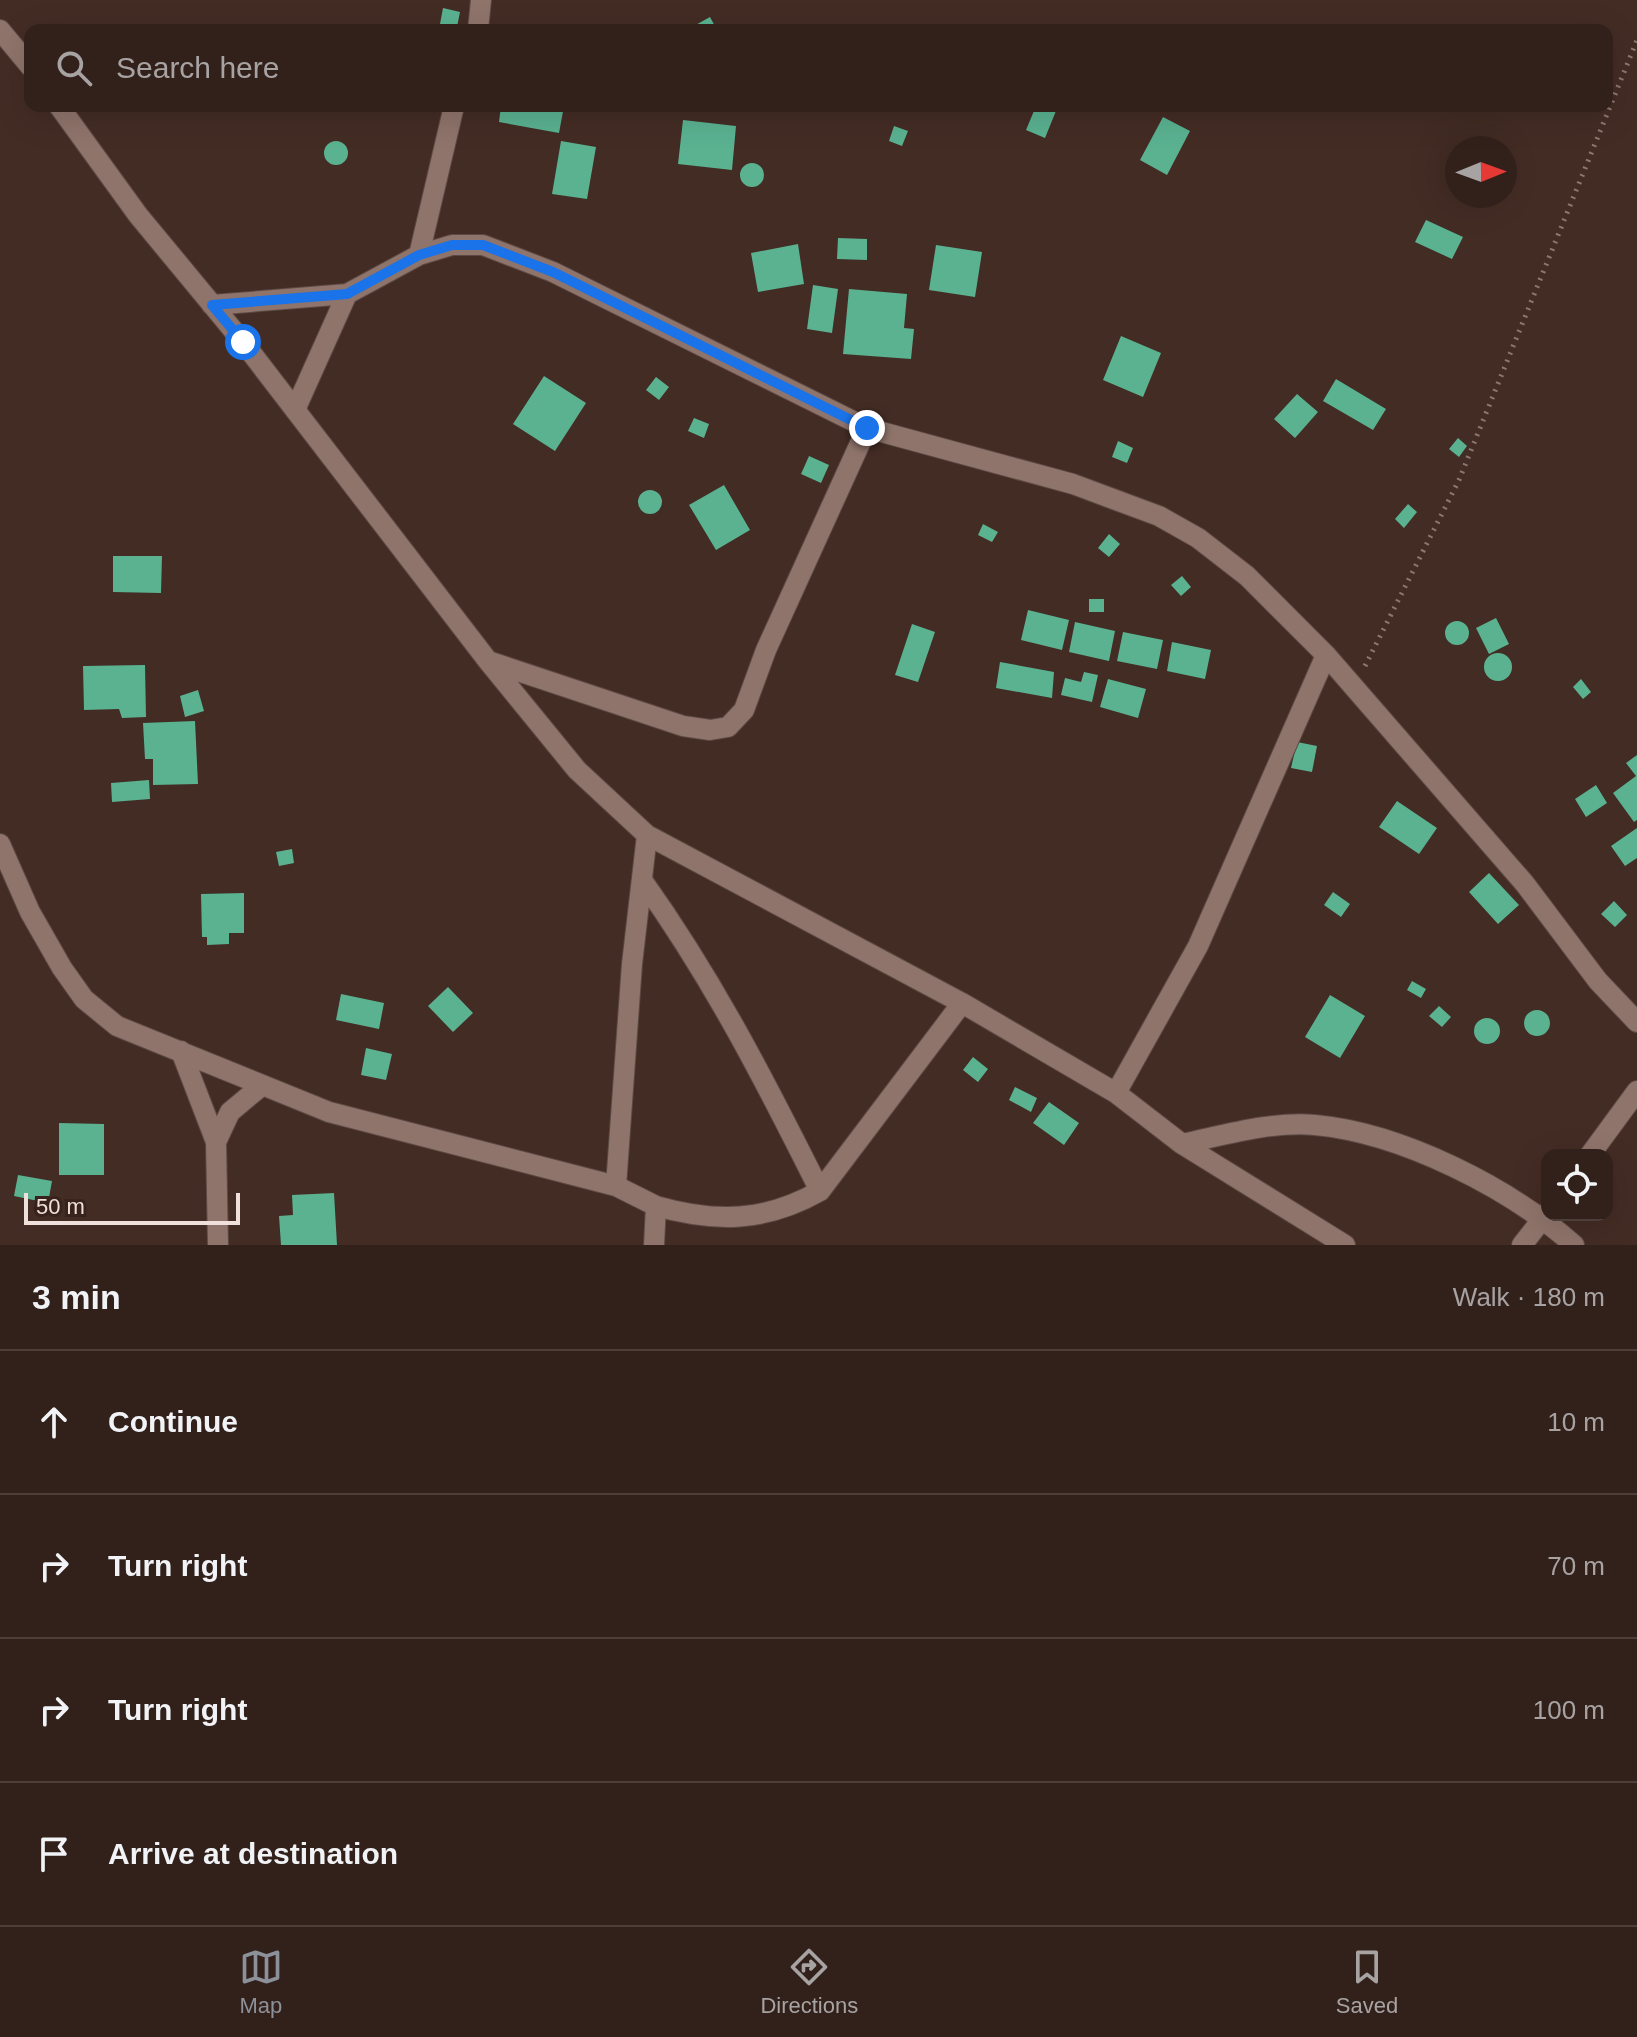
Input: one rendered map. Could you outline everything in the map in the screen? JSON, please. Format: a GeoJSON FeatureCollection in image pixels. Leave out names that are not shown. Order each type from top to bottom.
{"type":"FeatureCollection","features":[{"type":"Feature","properties":{"kind":"street"},"geometry":{"type":"LineString","coordinates":[[479,24],[481,0]]}},
{"type":"Feature","properties":{"kind":"street"},"geometry":{"type":"LineString","coordinates":[[0,30],[24,59]]}},
{"type":"Feature","properties":{"kind":"street"},"geometry":{"type":"LineString","coordinates":[[63,112],[138,215],[295,410],[488,661],[577,770],[647,835],[962,1003],[1116,1093],[1182,1144],[1345,1245]]}},
{"type":"Feature","properties":{"kind":"street"},"geometry":{"type":"LineString","coordinates":[[419,255],[453,112]]}},
{"type":"Feature","properties":{"kind":"street"},"geometry":{"type":"LineString","coordinates":[[212,305],[347,294],[419,255],[452,245],[483,245],[553,272],[867,428],[1073,484],[1159,516],[1198,538],[1247,576],[1326,655],[1353,690],[1525,884],[1598,981],[1637,1022]]}},
{"type":"Feature","properties":{"kind":"street"},"geometry":{"type":"LineString","coordinates":[[295,410],[347,294]]}},
{"type":"Feature","properties":{"kind":"street"},"geometry":{"type":"LineString","coordinates":[[488,661],[683,726],[710,730],[728,727],[744,710],[766,650],[867,428]]}},
{"type":"Feature","properties":{"kind":"street"},"geometry":{"type":"LineString","coordinates":[[1116,1093],[1198,946],[1326,655]]}},
{"type":"Feature","properties":{"kind":"street"},"geometry":{"type":"LineString","coordinates":[[616,1186],[632,964],[647,835]]}},
{"type":"Feature","properties":{"kind":"street"},"geometry":{"type":"LineString","coordinates":[[0,844],[30,912],[84,999],[117,1026],[260,1087],[329,1112],[616,1186],[656,1206],[724,1218],[788,1209],[820,1191],[911,1066],[962,1003]]}},
{"type":"Feature","properties":{"kind":"street"},"geometry":{"type":"LineString","coordinates":[[642,880],[686,942],[735,1023],[820,1191]]}},
{"type":"Feature","properties":{"kind":"street"},"geometry":{"type":"LineString","coordinates":[[181,1051],[216,1142],[218,1245]]}},
{"type":"Feature","properties":{"kind":"street"},"geometry":{"type":"LineString","coordinates":[[216,1142],[230,1112],[260,1087]]}},
{"type":"Feature","properties":{"kind":"street"},"geometry":{"type":"LineString","coordinates":[[1594,1149],[1637,1091]]}},
{"type":"Feature","properties":{"kind":"street"},"geometry":{"type":"LineString","coordinates":[[1182,1144],[1260,1127],[1315,1125],[1397,1145],[1479,1178],[1541,1214]]}},
{"type":"Feature","properties":{"kind":"street"},"geometry":{"type":"LineString","coordinates":[[654,1245],[656,1206]]}},
{"type":"Feature","properties":{"kind":"street"},"geometry":{"type":"LineString","coordinates":[[1522,1245],[1541,1221]]}},
{"type":"Feature","properties":{"kind":"street"},"geometry":{"type":"LineString","coordinates":[[1550,1221],[1574,1245]]}},
{"type":"Feature","properties":{"kind":"path"},"geometry":{"type":"LineString","coordinates":[[1613,99],[1637,40]]}},
{"type":"Feature","properties":{"kind":"path"},"geometry":{"type":"LineString","coordinates":[[1353,690],[1459,480],[1608,112]]}},
{"type":"Feature","properties":{"kind":"building"},"geometry":{"type":"Polygon","coordinates":[[[443,8],[460,12],[458,24],[440,24],[443,8]]]}},
{"type":"Feature","properties":{"kind":"building"},"geometry":{"type":"Polygon","coordinates":[[[710,17],[714,24],[697,24],[710,17]]]}},
{"type":"Feature","properties":{"kind":"building"},"geometry":{"type":"Polygon","coordinates":[[[500,112],[563,112],[559,133],[499,122],[500,112]]]}},
{"type":"Feature","properties":{"kind":"building"},"geometry":{"type":"Polygon","coordinates":[[[1034,112],[1056,112],[1045,138],[1026,130],[1034,112]]]}},
{"type":"Feature","properties":{"kind":"building"},"geometry":{"type":"Polygon","coordinates":[[[1163,117],[1190,131],[1167,175],[1140,160],[1163,117]]]}},
{"type":"Feature","properties":{"kind":"building"},"geometry":{"type":"Polygon","coordinates":[[[683,120],[736,126],[732,170],[678,164],[683,120]]]}},
{"type":"Feature","properties":{"kind":"building"},"geometry":{"type":"Polygon","coordinates":[[[894,126],[908,131],[902,146],[889,141],[894,126]]]}},
{"type":"Feature","properties":{"kind":"building"},"geometry":{"type":"Polygon","coordinates":[[[336,141],[345,144],[348,153],[345,162],[336,165],[327,162],[324,153],[327,144],[336,141]]]}},
{"type":"Feature","properties":{"kind":"building"},"geometry":{"type":"Polygon","coordinates":[[[561,141],[596,147],[587,199],[552,194],[561,141]]]}},
{"type":"Feature","properties":{"kind":"building"},"geometry":{"type":"Polygon","coordinates":[[[752,163],[761,166],[764,175],[761,184],[752,187],[743,184],[740,175],[743,166],[752,163]]]}},
{"type":"Feature","properties":{"kind":"building"},"geometry":{"type":"Polygon","coordinates":[[[1426,220],[1463,237],[1452,259],[1415,242],[1426,220]]]}},
{"type":"Feature","properties":{"kind":"building"},"geometry":{"type":"Polygon","coordinates":[[[838,238],[867,239],[867,260],[837,259],[838,238]]]}},
{"type":"Feature","properties":{"kind":"building"},"geometry":{"type":"Polygon","coordinates":[[[798,244],[804,284],[758,292],[751,253],[798,244]]]}},
{"type":"Feature","properties":{"kind":"building"},"geometry":{"type":"Polygon","coordinates":[[[936,245],[982,252],[975,297],[929,290],[936,245]]]}},
{"type":"Feature","properties":{"kind":"building"},"geometry":{"type":"Polygon","coordinates":[[[813,285],[838,289],[832,333],[807,329],[813,285]]]}},
{"type":"Feature","properties":{"kind":"building"},"geometry":{"type":"Polygon","coordinates":[[[849,289],[907,294],[904,328],[914,329],[911,359],[843,354],[849,289]]]}},
{"type":"Feature","properties":{"kind":"building"},"geometry":{"type":"Polygon","coordinates":[[[1121,336],[1161,353],[1143,397],[1103,380],[1121,336]]]}},
{"type":"Feature","properties":{"kind":"building"},"geometry":{"type":"Polygon","coordinates":[[[544,376],[586,403],[555,451],[513,424],[544,376]]]}},
{"type":"Feature","properties":{"kind":"building"},"geometry":{"type":"Polygon","coordinates":[[[656,377],[669,387],[659,400],[646,390],[656,377]]]}},
{"type":"Feature","properties":{"kind":"building"},"geometry":{"type":"Polygon","coordinates":[[[1336,379],[1386,409],[1373,430],[1323,401],[1336,379]]]}},
{"type":"Feature","properties":{"kind":"building"},"geometry":{"type":"Polygon","coordinates":[[[1297,394],[1318,412],[1295,438],[1274,419],[1297,394]]]}},
{"type":"Feature","properties":{"kind":"building"},"geometry":{"type":"Polygon","coordinates":[[[694,418],[709,424],[704,438],[688,431],[694,418]]]}},
{"type":"Feature","properties":{"kind":"building"},"geometry":{"type":"Polygon","coordinates":[[[1458,438],[1467,446],[1459,457],[1449,449],[1458,438]]]}},
{"type":"Feature","properties":{"kind":"building"},"geometry":{"type":"Polygon","coordinates":[[[1118,441],[1133,448],[1127,463],[1112,457],[1118,441]]]}},
{"type":"Feature","properties":{"kind":"building"},"geometry":{"type":"Polygon","coordinates":[[[809,456],[829,465],[821,483],[801,474],[809,456]]]}},
{"type":"Feature","properties":{"kind":"building"},"geometry":{"type":"Polygon","coordinates":[[[724,485],[750,530],[716,550],[689,505],[724,485]]]}},
{"type":"Feature","properties":{"kind":"building"},"geometry":{"type":"Polygon","coordinates":[[[650,490],[659,493],[662,502],[659,511],[650,514],[641,511],[638,502],[641,493],[650,490]]]}},
{"type":"Feature","properties":{"kind":"building"},"geometry":{"type":"Polygon","coordinates":[[[1408,504],[1417,512],[1404,528],[1395,519],[1408,504]]]}},
{"type":"Feature","properties":{"kind":"building"},"geometry":{"type":"Polygon","coordinates":[[[983,524],[998,532],[992,542],[978,535],[983,524]]]}},
{"type":"Feature","properties":{"kind":"building"},"geometry":{"type":"Polygon","coordinates":[[[1109,534],[1120,544],[1109,557],[1098,548],[1109,534]]]}},
{"type":"Feature","properties":{"kind":"building"},"geometry":{"type":"Polygon","coordinates":[[[113,556],[162,556],[161,593],[113,592],[113,556]]]}},
{"type":"Feature","properties":{"kind":"building"},"geometry":{"type":"Polygon","coordinates":[[[1182,576],[1191,587],[1181,596],[1171,585],[1182,576]]]}},
{"type":"Feature","properties":{"kind":"building"},"geometry":{"type":"Polygon","coordinates":[[[1089,599],[1104,599],[1104,612],[1089,612],[1089,599]]]}},
{"type":"Feature","properties":{"kind":"building"},"geometry":{"type":"Polygon","coordinates":[[[1028,610],[1069,620],[1062,650],[1021,640],[1028,610]]]}},
{"type":"Feature","properties":{"kind":"building"},"geometry":{"type":"Polygon","coordinates":[[[1496,618],[1509,644],[1489,654],[1476,628],[1496,618]]]}},
{"type":"Feature","properties":{"kind":"building"},"geometry":{"type":"Polygon","coordinates":[[[1452,621],[1462,621],[1469,628],[1469,638],[1462,645],[1452,645],[1445,638],[1445,628],[1452,621]]]}},
{"type":"Feature","properties":{"kind":"building"},"geometry":{"type":"Polygon","coordinates":[[[1075,622],[1115,631],[1109,661],[1069,652],[1075,622]]]}},
{"type":"Feature","properties":{"kind":"building"},"geometry":{"type":"Polygon","coordinates":[[[912,624],[935,632],[918,682],[895,675],[912,624]]]}},
{"type":"Feature","properties":{"kind":"building"},"geometry":{"type":"Polygon","coordinates":[[[1123,632],[1163,640],[1157,669],[1117,661],[1123,632]]]}},
{"type":"Feature","properties":{"kind":"building"},"geometry":{"type":"Polygon","coordinates":[[[1172,642],[1211,650],[1205,679],[1167,671],[1172,642]]]}},
{"type":"Feature","properties":{"kind":"building"},"geometry":{"type":"Polygon","coordinates":[[[1498,653],[1508,657],[1512,667],[1508,677],[1498,681],[1488,677],[1484,667],[1488,657],[1498,653]]]}},
{"type":"Feature","properties":{"kind":"building"},"geometry":{"type":"Polygon","coordinates":[[[1000,662],[1054,672],[1052,698],[996,688],[1000,662]]]}},
{"type":"Feature","properties":{"kind":"building"},"geometry":{"type":"Polygon","coordinates":[[[145,665],[146,717],[122,718],[119,709],[84,710],[83,666],[145,665]]]}},
{"type":"Feature","properties":{"kind":"building"},"geometry":{"type":"Polygon","coordinates":[[[1084,672],[1098,675],[1092,702],[1061,695],[1065,678],[1081,682],[1084,672]]]}},
{"type":"Feature","properties":{"kind":"building"},"geometry":{"type":"Polygon","coordinates":[[[1108,679],[1146,689],[1138,718],[1100,707],[1108,679]]]}},
{"type":"Feature","properties":{"kind":"building"},"geometry":{"type":"Polygon","coordinates":[[[1581,679],[1591,692],[1583,699],[1573,687],[1581,679]]]}},
{"type":"Feature","properties":{"kind":"building"},"geometry":{"type":"Polygon","coordinates":[[[198,690],[204,711],[185,717],[180,696],[198,690]]]}},
{"type":"Feature","properties":{"kind":"building"},"geometry":{"type":"Polygon","coordinates":[[[195,721],[198,784],[153,785],[153,759],[145,759],[143,723],[195,721]]]}},
{"type":"Feature","properties":{"kind":"building"},"geometry":{"type":"Polygon","coordinates":[[[1297,742],[1317,746],[1312,772],[1291,768],[1297,742]]]}},
{"type":"Feature","properties":{"kind":"building"},"geometry":{"type":"Polygon","coordinates":[[[1637,755],[1637,820],[1634,822],[1613,793],[1636,776],[1626,763],[1637,755]]]}},
{"type":"Feature","properties":{"kind":"building"},"geometry":{"type":"Polygon","coordinates":[[[149,780],[150,799],[112,802],[111,783],[149,780]]]}},
{"type":"Feature","properties":{"kind":"building"},"geometry":{"type":"Polygon","coordinates":[[[1596,785],[1607,803],[1586,817],[1575,799],[1596,785]]]}},
{"type":"Feature","properties":{"kind":"building"},"geometry":{"type":"Polygon","coordinates":[[[1397,801],[1437,828],[1419,854],[1379,827],[1397,801]]]}},
{"type":"Feature","properties":{"kind":"building"},"geometry":{"type":"Polygon","coordinates":[[[1637,828],[1637,858],[1625,866],[1611,846],[1637,828]]]}},
{"type":"Feature","properties":{"kind":"building"},"geometry":{"type":"Polygon","coordinates":[[[292,849],[294,863],[279,866],[276,852],[292,849]]]}},
{"type":"Feature","properties":{"kind":"building"},"geometry":{"type":"Polygon","coordinates":[[[1489,873],[1519,905],[1498,924],[1469,892],[1489,873]]]}},
{"type":"Feature","properties":{"kind":"building"},"geometry":{"type":"Polygon","coordinates":[[[1333,892],[1350,904],[1341,917],[1324,905],[1333,892]]]}},
{"type":"Feature","properties":{"kind":"building"},"geometry":{"type":"Polygon","coordinates":[[[244,893],[244,933],[229,933],[229,944],[207,945],[207,937],[202,937],[201,894],[244,893]]]}},
{"type":"Feature","properties":{"kind":"building"},"geometry":{"type":"Polygon","coordinates":[[[1614,901],[1627,915],[1615,927],[1601,914],[1614,901]]]}},
{"type":"Feature","properties":{"kind":"building"},"geometry":{"type":"Polygon","coordinates":[[[1412,981],[1426,989],[1421,998],[1407,990],[1412,981]]]}},
{"type":"Feature","properties":{"kind":"building"},"geometry":{"type":"Polygon","coordinates":[[[448,987],[473,1013],[453,1032],[428,1006],[448,987]]]}},
{"type":"Feature","properties":{"kind":"building"},"geometry":{"type":"Polygon","coordinates":[[[341,994],[384,1003],[379,1029],[336,1020],[341,994]]]}},
{"type":"Feature","properties":{"kind":"building"},"geometry":{"type":"Polygon","coordinates":[[[1330,995],[1365,1016],[1340,1058],[1305,1037],[1330,995]]]}},
{"type":"Feature","properties":{"kind":"building"},"geometry":{"type":"Polygon","coordinates":[[[1439,1006],[1451,1017],[1442,1027],[1429,1016],[1439,1006]]]}},
{"type":"Feature","properties":{"kind":"building"},"geometry":{"type":"Polygon","coordinates":[[[1537,1010],[1546,1014],[1550,1023],[1546,1032],[1537,1036],[1528,1032],[1524,1023],[1528,1014],[1537,1010]]]}},
{"type":"Feature","properties":{"kind":"building"},"geometry":{"type":"Polygon","coordinates":[[[1487,1018],[1496,1022],[1500,1031],[1496,1040],[1487,1044],[1478,1040],[1474,1031],[1478,1022],[1487,1018]]]}},
{"type":"Feature","properties":{"kind":"building"},"geometry":{"type":"Polygon","coordinates":[[[366,1048],[392,1054],[386,1080],[361,1075],[366,1048]]]}},
{"type":"Feature","properties":{"kind":"building"},"geometry":{"type":"Polygon","coordinates":[[[973,1057],[988,1069],[978,1082],[963,1070],[973,1057]]]}},
{"type":"Feature","properties":{"kind":"building"},"geometry":{"type":"Polygon","coordinates":[[[1015,1087],[1037,1098],[1031,1112],[1009,1100],[1015,1087]]]}},
{"type":"Feature","properties":{"kind":"building"},"geometry":{"type":"Polygon","coordinates":[[[1049,1102],[1079,1123],[1064,1145],[1033,1123],[1049,1102]]]}},
{"type":"Feature","properties":{"kind":"building"},"geometry":{"type":"Polygon","coordinates":[[[59,1123],[104,1124],[104,1175],[59,1175],[59,1123]]]}},
{"type":"Feature","properties":{"kind":"building"},"geometry":{"type":"Polygon","coordinates":[[[18,1175],[52,1181],[48,1203],[14,1196],[18,1175]]]}},
{"type":"Feature","properties":{"kind":"building"},"geometry":{"type":"Polygon","coordinates":[[[334,1193],[337,1245],[281,1245],[279,1216],[293,1215],[292,1195],[334,1193]]]}},
{"type":"Feature","properties":{"kind":"route"},"geometry":{"type":"LineString","coordinates":[[243,342],[212,305],[347,294],[419,255],[452,245],[483,245],[553,272],[867,428]]}}]}
